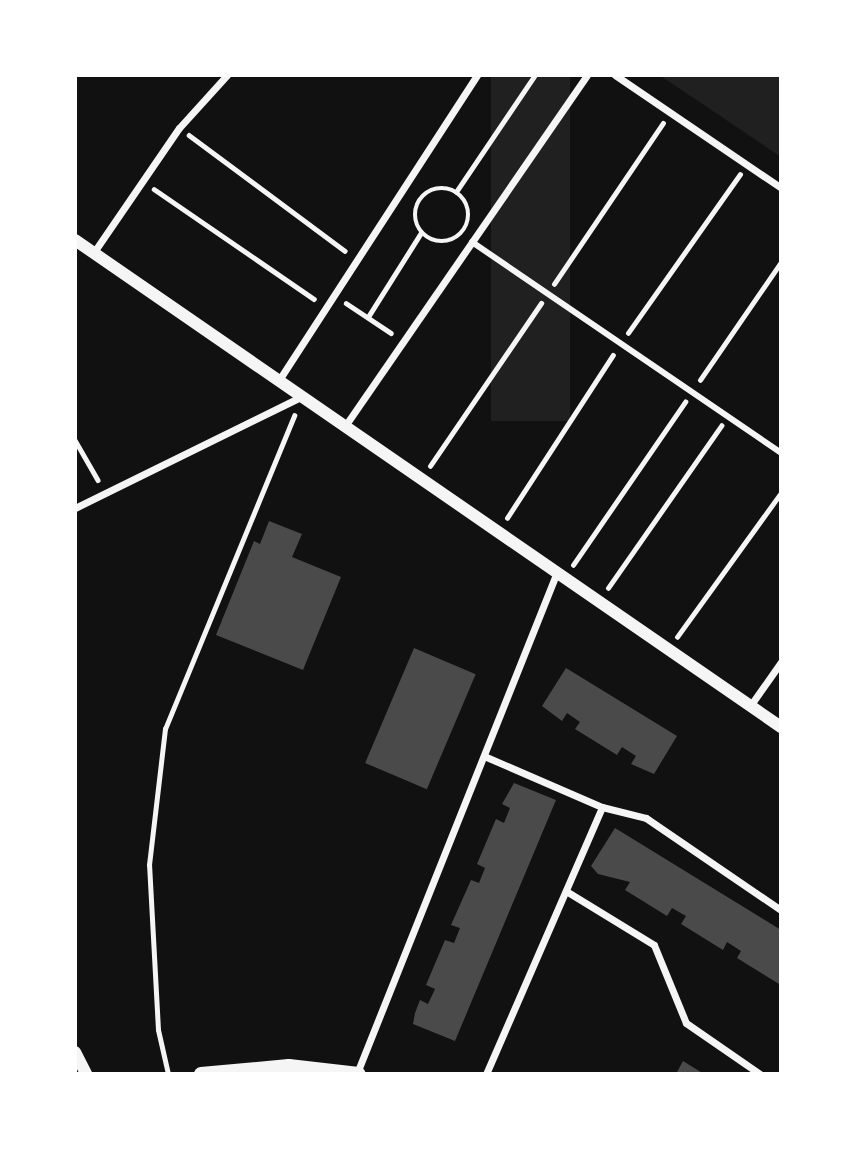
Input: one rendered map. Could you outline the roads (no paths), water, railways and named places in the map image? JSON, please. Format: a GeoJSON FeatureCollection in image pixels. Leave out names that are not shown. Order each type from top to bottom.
{"type":"FeatureCollection","features":[{"type":"Feature","properties":{"kind":"main road"},"geometry":{"type":"LineString","coordinates":[[201,1074],[289,1066],[358,1074]]}},
{"type":"Feature","properties":{"kind":"street"},"geometry":{"type":"LineString","coordinates":[[94,252],[179,128],[228,75]]}},
{"type":"Feature","properties":{"kind":"street"},"geometry":{"type":"LineString","coordinates":[[279,380],[477,75]]}},
{"type":"Feature","properties":{"kind":"street"},"geometry":{"type":"LineString","coordinates":[[345,426],[587,75]]}},
{"type":"Feature","properties":{"kind":"street"},"geometry":{"type":"LineString","coordinates":[[615,75],[781,188]]}},
{"type":"Feature","properties":{"kind":"street"},"geometry":{"type":"LineString","coordinates":[[75,240],[781,727]]}},
{"type":"Feature","properties":{"kind":"street"},"geometry":{"type":"LineString","coordinates":[[472,242],[781,453]]}},
{"type":"Feature","properties":{"kind":"street"},"geometry":{"type":"LineString","coordinates":[[75,508],[302,396]]}},
{"type":"Feature","properties":{"kind":"street"},"geometry":{"type":"LineString","coordinates":[[358,1074],[484,756],[561,575]]}},
{"type":"Feature","properties":{"kind":"street"},"geometry":{"type":"LineString","coordinates":[[750,706],[781,662]]}},
{"type":"Feature","properties":{"kind":"street"},"geometry":{"type":"LineString","coordinates":[[484,756],[602,807],[646,818],[781,910]]}},
{"type":"Feature","properties":{"kind":"street"},"geometry":{"type":"LineString","coordinates":[[486,1074],[602,807]]}},
{"type":"Feature","properties":{"kind":"street"},"geometry":{"type":"LineString","coordinates":[[566,891],[654,945],[685,1023],[760,1074]]}},
{"type":"Feature","properties":{"kind":"street"},"geometry":{"type":"LineString","coordinates":[[75,1052],[86,1074]]}}]}
